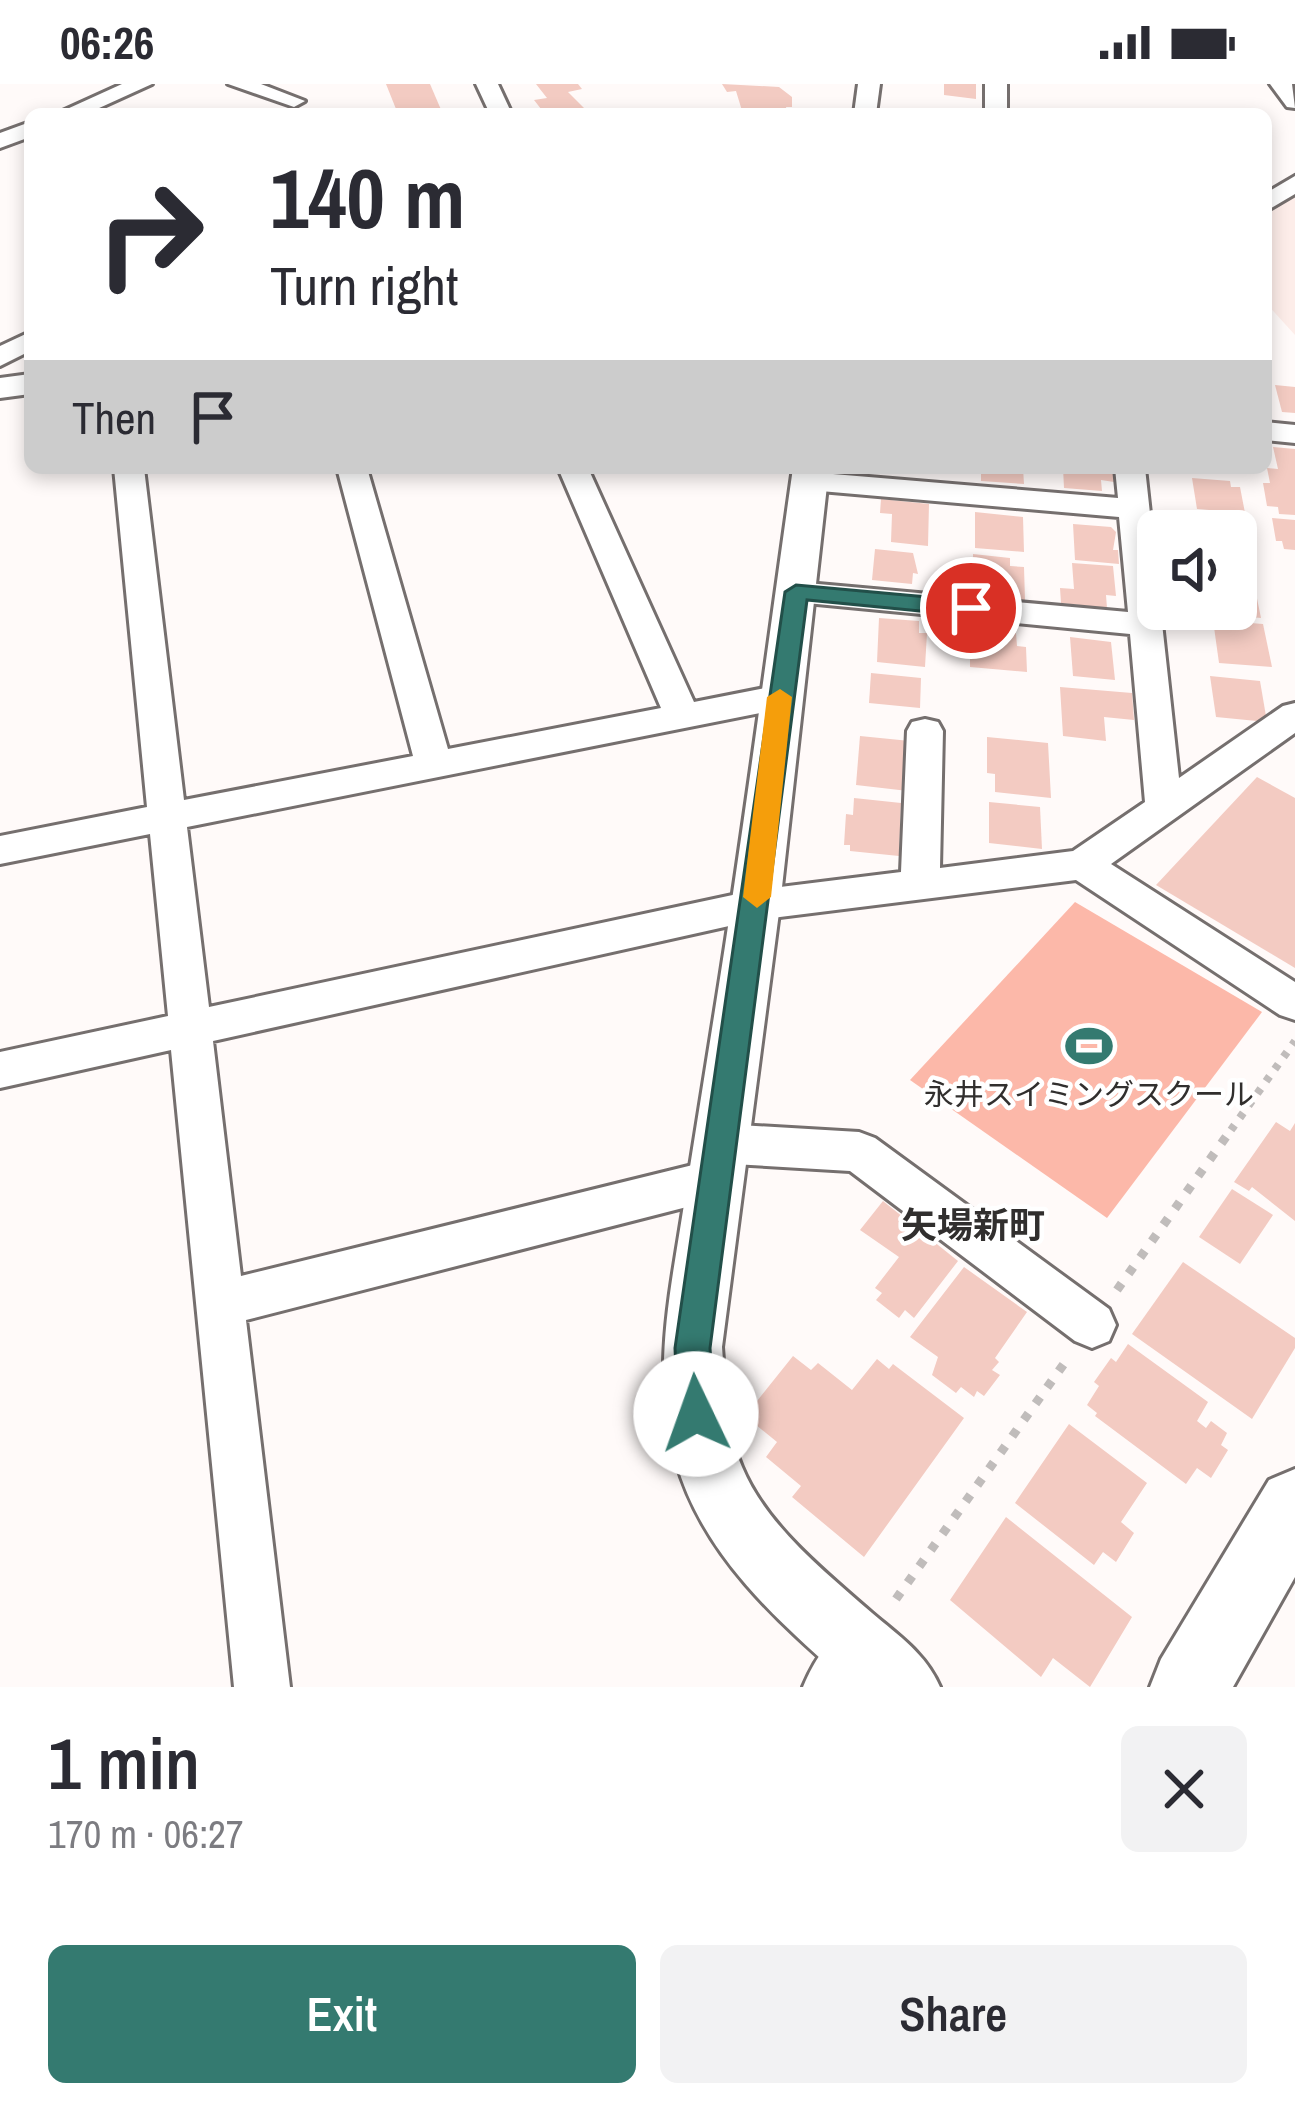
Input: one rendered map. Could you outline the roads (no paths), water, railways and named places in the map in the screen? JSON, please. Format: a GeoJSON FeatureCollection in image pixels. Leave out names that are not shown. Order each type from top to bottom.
{"type":"FeatureCollection","features":[{"type":"Feature","properties":{"kind":"main road"},"geometry":{"type":"LineString","coordinates":[[1189,1687],[1295,1506]]}},
{"type":"Feature","properties":{"kind":"street"},"geometry":{"type":"LineString","coordinates":[[82,108],[141,84]]}},
{"type":"Feature","properties":{"kind":"street"},"geometry":{"type":"LineString","coordinates":[[239,84],[287,107],[320,84]]}},
{"type":"Feature","properties":{"kind":"street"},"geometry":{"type":"LineString","coordinates":[[1281,84],[1295,102]]}},
{"type":"Feature","properties":{"kind":"street"},"geometry":{"type":"LineString","coordinates":[[130,474],[262,1687]]}},
{"type":"Feature","properties":{"kind":"street"},"geometry":{"type":"LineString","coordinates":[[354,474],[434,766]]}},
{"type":"Feature","properties":{"kind":"street"},"geometry":{"type":"LineString","coordinates":[[575,474],[681,713]]}},
{"type":"Feature","properties":{"kind":"street"},"geometry":{"type":"LineString","coordinates":[[905,1687],[846,1667],[720,1492],[696,1414],[692,1348],[756,905],[810,474],[1134,509]]}},
{"type":"Feature","properties":{"kind":"street"},"geometry":{"type":"LineString","coordinates":[[1131,474],[1137,538]]}},
{"type":"Feature","properties":{"kind":"street"},"geometry":{"type":"LineString","coordinates":[[796,592],[1137,624]]}},
{"type":"Feature","properties":{"kind":"street"},"geometry":{"type":"LineString","coordinates":[[1146,630],[1164,810]]}},
{"type":"Feature","properties":{"kind":"street"},"geometry":{"type":"LineString","coordinates":[[0,850],[780,697]]}},
{"type":"Feature","properties":{"kind":"street"},"geometry":{"type":"LineString","coordinates":[[0,1070],[756,905],[1082,865],[1295,715]]}},
{"type":"Feature","properties":{"kind":"street"},"geometry":{"type":"LineString","coordinates":[[920,885],[925,731]]}},
{"type":"Feature","properties":{"kind":"street"},"geometry":{"type":"LineString","coordinates":[[1082,865],[1295,1003]]}},
{"type":"Feature","properties":{"kind":"street"},"geometry":{"type":"LineString","coordinates":[[219,1304],[720,1162],[859,1152],[1092,1325]]}},
{"type":"Feature","properties":{"kind":"place","name":"永井スイミングスクール"},"geometry":{"type":"Point","coordinates":[1089,1046]}},
{"type":"Feature","properties":{"kind":"district","name":"矢場新町"},"geometry":{"type":"Point","coordinates":[973,1225]}}]}
